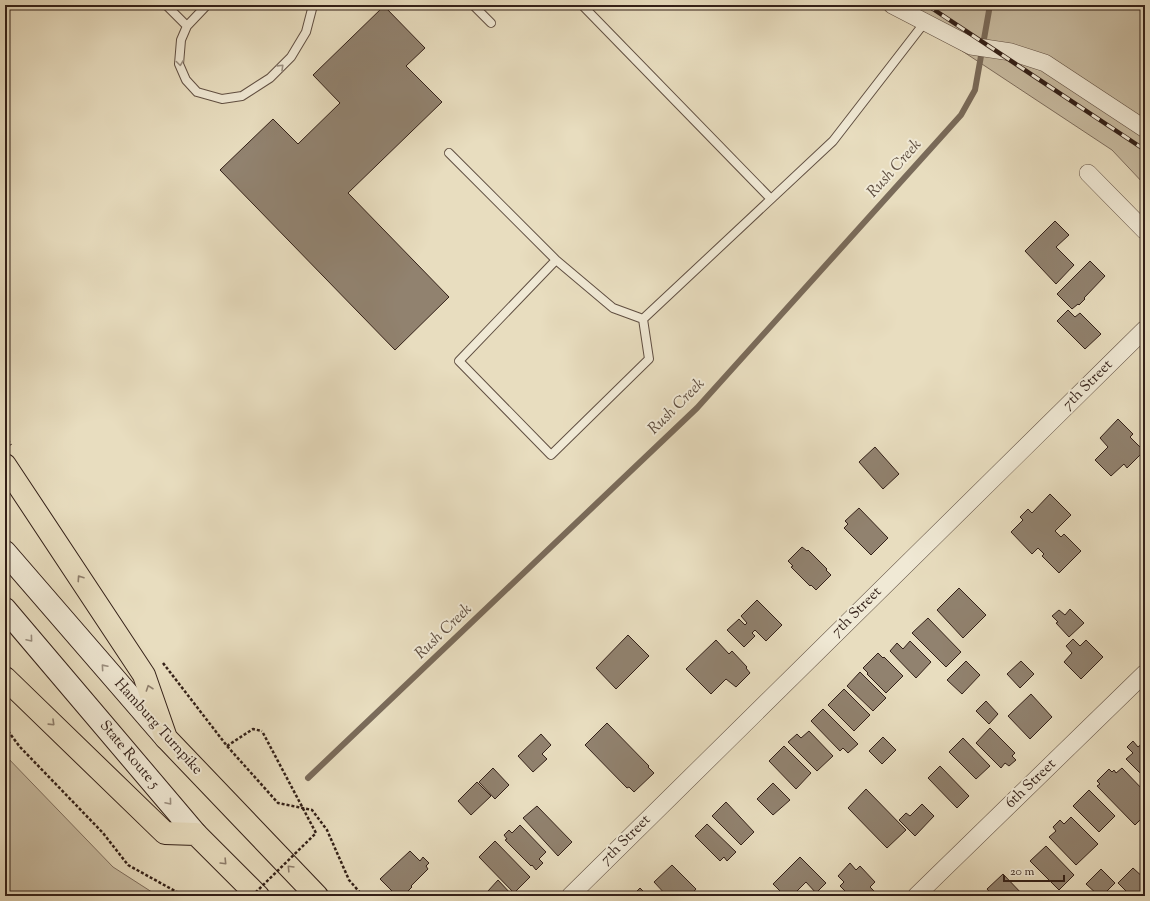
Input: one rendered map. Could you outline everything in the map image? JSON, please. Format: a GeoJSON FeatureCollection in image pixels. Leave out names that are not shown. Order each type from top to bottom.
{"type":"FeatureCollection","features":[{"type":"Feature","properties":{"kind":"highway"},"geometry":{"type":"LineString","coordinates":[[9,457],[144,675],[166,738]]}},
{"type":"Feature","properties":{"kind":"highway"},"geometry":{"type":"LineString","coordinates":[[5,678],[165,833],[196,834]]}},
{"type":"Feature","properties":{"kind":"highway","name":"Hamburg Turnpike"},"geometry":{"type":"LineString","coordinates":[[166,738],[318,896]]}},
{"type":"Feature","properties":{"kind":"highway","name":"State Route 5"},"geometry":{"type":"LineString","coordinates":[[196,834],[258,896]]}},
{"type":"Feature","properties":{"kind":"main road","name":"Hamburg Turnpike"},"geometry":{"type":"LineString","coordinates":[[5,552],[166,738]]}},
{"type":"Feature","properties":{"kind":"main road","name":"State Route 5"},"geometry":{"type":"LineString","coordinates":[[5,609],[196,834]]}},
{"type":"Feature","properties":{"kind":"street"},"geometry":{"type":"LineString","coordinates":[[892,5],[971,46],[1011,52],[1045,64],[1145,129]]}},
{"type":"Feature","properties":{"kind":"street"},"geometry":{"type":"LineString","coordinates":[[1088,173],[1145,232]]}},
{"type":"Feature","properties":{"kind":"street","name":"7th Street"},"geometry":{"type":"LineString","coordinates":[[570,896],[1145,329]]}},
{"type":"Feature","properties":{"kind":"street","name":"6th Street"},"geometry":{"type":"LineString","coordinates":[[916,896],[1145,673]]}},
{"type":"Feature","properties":{"kind":"lane"},"geometry":{"type":"LineString","coordinates":[[166,5],[187,26]]}},
{"type":"Feature","properties":{"kind":"lane"},"geometry":{"type":"LineString","coordinates":[[206,5],[187,26],[181,40],[179,64],[186,80],[197,92],[222,99],[242,96],[270,78],[291,57],[306,32],[312,8],[311,5]]}},
{"type":"Feature","properties":{"kind":"lane"},"geometry":{"type":"LineString","coordinates":[[474,5],[492,23]]}},
{"type":"Feature","properties":{"kind":"lane"},"geometry":{"type":"LineString","coordinates":[[582,5],[771,199]]}},
{"type":"Feature","properties":{"kind":"lane"},"geometry":{"type":"LineString","coordinates":[[644,319],[833,141],[925,22]]}},
{"type":"Feature","properties":{"kind":"lane"},"geometry":{"type":"LineString","coordinates":[[449,153],[556,260],[613,308],[644,319]]}},
{"type":"Feature","properties":{"kind":"lane"},"geometry":{"type":"LineString","coordinates":[[556,260],[459,361],[551,455],[650,359],[644,319]]}},
{"type":"Feature","properties":{"kind":"path"},"geometry":{"type":"LineString","coordinates":[[5,436],[9,457]]}},
{"type":"Feature","properties":{"kind":"path"},"geometry":{"type":"LineString","coordinates":[[161,661],[227,746],[278,803],[312,810],[327,830],[349,880],[363,896]]}},
{"type":"Feature","properties":{"kind":"path"},"geometry":{"type":"LineString","coordinates":[[5,727],[20,747],[103,833],[128,865],[184,896]]}},
{"type":"Feature","properties":{"kind":"path"},"geometry":{"type":"LineString","coordinates":[[227,746],[253,729],[262,731],[316,833],[252,896]]}},
{"type":"Feature","properties":{"kind":"shaded area"},"geometry":{"type":"Polygon","coordinates":[[[880,5],[1145,5],[1145,185],[1112,150],[935,33],[880,5]]]}},
{"type":"Feature","properties":{"kind":"shaded area"},"geometry":{"type":"Polygon","coordinates":[[[5,755],[113,867],[158,896],[5,896],[5,755]]]}},
{"type":"Feature","properties":{"kind":"building"},"geometry":{"type":"Polygon","coordinates":[[[384,6],[425,48],[406,66],[442,102],[348,193],[449,297],[395,350],[220,170],[273,119],[298,144],[340,103],[313,75],[384,6]]]}},
{"type":"Feature","properties":{"kind":"building"},"geometry":{"type":"Polygon","coordinates":[[[1055,221],[1069,235],[1056,247],[1074,265],[1056,284],[1025,251],[1055,221]]]}},
{"type":"Feature","properties":{"kind":"building"},"geometry":{"type":"Polygon","coordinates":[[[1090,261],[1105,276],[1079,305],[1078,304],[1072,309],[1057,294],[1090,261]]]}},
{"type":"Feature","properties":{"kind":"building"},"geometry":{"type":"Polygon","coordinates":[[[1068,310],[1075,317],[1080,313],[1101,334],[1085,349],[1057,321],[1068,310]]]}},
{"type":"Feature","properties":{"kind":"building"},"geometry":{"type":"Polygon","coordinates":[[[1118,419],[1133,434],[1130,437],[1144,451],[1127,468],[1124,464],[1111,476],[1095,460],[1108,447],[1100,438],[1118,419]]]}},
{"type":"Feature","properties":{"kind":"building"},"geometry":{"type":"Polygon","coordinates":[[[875,447],[899,474],[883,489],[859,462],[875,447]]]}},
{"type":"Feature","properties":{"kind":"building"},"geometry":{"type":"Polygon","coordinates":[[[1050,494],[1071,515],[1055,531],[1061,537],[1064,534],[1081,551],[1059,573],[1042,556],[1044,554],[1038,548],[1032,554],[1011,532],[1023,520],[1020,517],[1028,509],[1032,513],[1050,494]]]}},
{"type":"Feature","properties":{"kind":"building"},"geometry":{"type":"Polygon","coordinates":[[[859,508],[888,538],[871,555],[844,528],[848,524],[845,521],[859,508]]]}},
{"type":"Feature","properties":{"kind":"building"},"geometry":{"type":"Polygon","coordinates":[[[802,547],[807,551],[808,550],[831,575],[816,590],[791,567],[793,566],[788,561],[802,547]]]}},
{"type":"Feature","properties":{"kind":"building"},"geometry":{"type":"Polygon","coordinates":[[[959,588],[986,615],[963,638],[937,610],[959,588]]]}},
{"type":"Feature","properties":{"kind":"building"},"geometry":{"type":"Polygon","coordinates":[[[757,600],[782,625],[766,641],[755,630],[752,633],[755,636],[744,647],[727,630],[739,619],[745,625],[747,623],[741,616],[757,600]]]}},
{"type":"Feature","properties":{"kind":"building"},"geometry":{"type":"Polygon","coordinates":[[[1070,609],[1084,623],[1069,637],[1056,623],[1058,622],[1052,616],[1059,610],[1065,615],[1070,609]]]}},
{"type":"Feature","properties":{"kind":"building"},"geometry":{"type":"Polygon","coordinates":[[[928,618],[961,652],[946,667],[912,633],[928,618]]]}},
{"type":"Feature","properties":{"kind":"building"},"geometry":{"type":"Polygon","coordinates":[[[628,635],[649,656],[616,689],[596,668],[628,635]]]}},
{"type":"Feature","properties":{"kind":"building"},"geometry":{"type":"Polygon","coordinates":[[[1073,639],[1080,646],[1086,640],[1103,657],[1081,679],[1064,662],[1072,653],[1066,646],[1073,639]]]}},
{"type":"Feature","properties":{"kind":"building"},"geometry":{"type":"Polygon","coordinates":[[[716,640],[729,654],[732,651],[747,667],[746,668],[750,673],[736,687],[726,679],[711,694],[686,669],[716,640]]]}},
{"type":"Feature","properties":{"kind":"building"},"geometry":{"type":"Polygon","coordinates":[[[910,641],[931,662],[916,678],[890,651],[897,643],[903,649],[910,641]]]}},
{"type":"Feature","properties":{"kind":"building"},"geometry":{"type":"Polygon","coordinates":[[[878,653],[903,676],[886,693],[863,668],[878,653]]]}},
{"type":"Feature","properties":{"kind":"building"},"geometry":{"type":"Polygon","coordinates":[[[966,661],[980,675],[962,694],[947,680],[966,661]]]}},
{"type":"Feature","properties":{"kind":"building"},"geometry":{"type":"Polygon","coordinates":[[[1021,661],[1034,674],[1020,688],[1007,674],[1021,661]]]}},
{"type":"Feature","properties":{"kind":"building"},"geometry":{"type":"Polygon","coordinates":[[[860,672],[886,698],[873,711],[847,686],[860,672]]]}},
{"type":"Feature","properties":{"kind":"building"},"geometry":{"type":"Polygon","coordinates":[[[844,689],[870,715],[854,731],[828,705],[844,689]]]}},
{"type":"Feature","properties":{"kind":"building"},"geometry":{"type":"Polygon","coordinates":[[[1031,694],[1052,717],[1030,739],[1008,716],[1031,694]]]}},
{"type":"Feature","properties":{"kind":"building"},"geometry":{"type":"Polygon","coordinates":[[[986,701],[998,714],[989,724],[976,711],[986,701]]]}},
{"type":"Feature","properties":{"kind":"building"},"geometry":{"type":"Polygon","coordinates":[[[823,709],[858,744],[848,753],[843,748],[840,751],[811,721],[823,709]]]}},
{"type":"Feature","properties":{"kind":"building"},"geometry":{"type":"Polygon","coordinates":[[[607,723],[654,773],[634,792],[629,787],[627,788],[585,745],[607,723]]]}},
{"type":"Feature","properties":{"kind":"building"},"geometry":{"type":"Polygon","coordinates":[[[990,728],[1015,753],[1012,756],[1016,760],[1009,766],[1005,763],[1001,768],[976,743],[990,728]]]}},
{"type":"Feature","properties":{"kind":"building"},"geometry":{"type":"Polygon","coordinates":[[[809,731],[833,756],[817,771],[788,742],[797,734],[801,738],[809,731]]]}},
{"type":"Feature","properties":{"kind":"building"},"geometry":{"type":"Polygon","coordinates":[[[541,734],[551,745],[542,754],[547,759],[533,772],[518,756],[541,734]]]}},
{"type":"Feature","properties":{"kind":"building"},"geometry":{"type":"Polygon","coordinates":[[[883,737],[896,750],[882,764],[869,751],[883,737]]]}},
{"type":"Feature","properties":{"kind":"building"},"geometry":{"type":"Polygon","coordinates":[[[963,738],[990,766],[976,779],[949,752],[963,738]]]}},
{"type":"Feature","properties":{"kind":"building"},"geometry":{"type":"Polygon","coordinates":[[[1133,741],[1138,747],[1145,741],[1145,778],[1126,759],[1133,753],[1127,747],[1133,741]]]}},
{"type":"Feature","properties":{"kind":"building"},"geometry":{"type":"Polygon","coordinates":[[[784,746],[811,773],[796,789],[769,761],[784,746]]]}},
{"type":"Feature","properties":{"kind":"building"},"geometry":{"type":"Polygon","coordinates":[[[940,766],[969,796],[957,808],[928,778],[940,766]]]}},
{"type":"Feature","properties":{"kind":"building"},"geometry":{"type":"Polygon","coordinates":[[[493,768],[509,785],[495,799],[479,782],[493,768]]]}},
{"type":"Feature","properties":{"kind":"building"},"geometry":{"type":"Polygon","coordinates":[[[1122,768],[1145,792],[1145,815],[1135,825],[1097,786],[1100,784],[1097,781],[1109,769],[1112,772],[1114,770],[1116,773],[1122,768]]]}},
{"type":"Feature","properties":{"kind":"building"},"geometry":{"type":"Polygon","coordinates":[[[477,782],[491,796],[471,815],[458,801],[477,782]]]}},
{"type":"Feature","properties":{"kind":"building"},"geometry":{"type":"Polygon","coordinates":[[[773,783],[790,800],[773,815],[757,799],[773,783]]]}},
{"type":"Feature","properties":{"kind":"building"},"geometry":{"type":"Polygon","coordinates":[[[866,789],[906,830],[887,848],[848,808],[866,789]]]}},
{"type":"Feature","properties":{"kind":"building"},"geometry":{"type":"Polygon","coordinates":[[[1089,790],[1115,816],[1099,832],[1073,806],[1089,790]]]}},
{"type":"Feature","properties":{"kind":"building"},"geometry":{"type":"Polygon","coordinates":[[[726,802],[754,832],[741,845],[712,816],[726,802]]]}},
{"type":"Feature","properties":{"kind":"building"},"geometry":{"type":"Polygon","coordinates":[[[922,804],[934,816],[915,836],[899,820],[906,813],[910,816],[922,804]]]}},
{"type":"Feature","properties":{"kind":"building"},"geometry":{"type":"Polygon","coordinates":[[[537,806],[572,842],[558,856],[523,818],[537,806]]]}},
{"type":"Feature","properties":{"kind":"building"},"geometry":{"type":"Polygon","coordinates":[[[1071,817],[1098,844],[1076,865],[1049,837],[1056,831],[1053,827],[1060,820],[1064,824],[1071,817]]]}},
{"type":"Feature","properties":{"kind":"building"},"geometry":{"type":"Polygon","coordinates":[[[707,824],[736,852],[727,861],[724,857],[720,861],[695,836],[707,824]]]}},
{"type":"Feature","properties":{"kind":"building"},"geometry":{"type":"Polygon","coordinates":[[[520,825],[546,852],[539,859],[543,863],[536,870],[505,840],[507,839],[504,835],[509,830],[512,833],[520,825]]]}},
{"type":"Feature","properties":{"kind":"building"},"geometry":{"type":"Polygon","coordinates":[[[495,841],[530,877],[514,893],[479,857],[495,841]]]}},
{"type":"Feature","properties":{"kind":"building"},"geometry":{"type":"Polygon","coordinates":[[[1046,846],[1074,875],[1059,890],[1030,861],[1046,846]]]}},
{"type":"Feature","properties":{"kind":"building"},"geometry":{"type":"Polygon","coordinates":[[[410,851],[420,861],[423,857],[429,863],[426,866],[428,869],[403,896],[397,896],[380,879],[410,851]]]}},
{"type":"Feature","properties":{"kind":"building"},"geometry":{"type":"Polygon","coordinates":[[[800,857],[826,883],[816,893],[806,882],[792,896],[785,896],[773,884],[800,857]]]}},
{"type":"Feature","properties":{"kind":"building"},"geometry":{"type":"Polygon","coordinates":[[[850,863],[856,870],[860,866],[875,882],[870,887],[874,891],[869,896],[850,896],[840,886],[844,882],[838,876],[850,863]]]}},
{"type":"Feature","properties":{"kind":"building"},"geometry":{"type":"Polygon","coordinates":[[[672,865],[696,889],[690,896],[667,896],[654,882],[672,865]]]}},
{"type":"Feature","properties":{"kind":"building"},"geometry":{"type":"Polygon","coordinates":[[[1133,868],[1145,879],[1145,896],[1131,896],[1118,883],[1133,868]]]}},
{"type":"Feature","properties":{"kind":"building"},"geometry":{"type":"Polygon","coordinates":[[[1101,869],[1115,883],[1102,896],[1099,896],[1086,884],[1101,869]]]}},
{"type":"Feature","properties":{"kind":"building"},"geometry":{"type":"Polygon","coordinates":[[[1003,874],[1024,896],[993,896],[987,889],[1003,874]]]}},
{"type":"Feature","properties":{"kind":"building"},"geometry":{"type":"Polygon","coordinates":[[[498,880],[512,895],[511,896],[493,896],[488,891],[498,880]]]}},
{"type":"Feature","properties":{"kind":"building"},"geometry":{"type":"Polygon","coordinates":[[[640,888],[645,893],[647,891],[652,896],[632,896],[640,888]]]}},
{"type":"Feature","properties":{"kind":"waterway","name":"Rush Creek"},"geometry":{"type":"LineString","coordinates":[[308,778],[697,408],[961,115],[975,90],[990,5]]}},
{"type":"Feature","properties":{"kind":"railway"},"geometry":{"type":"LineString","coordinates":[[927,5],[1145,150]]}}]}
